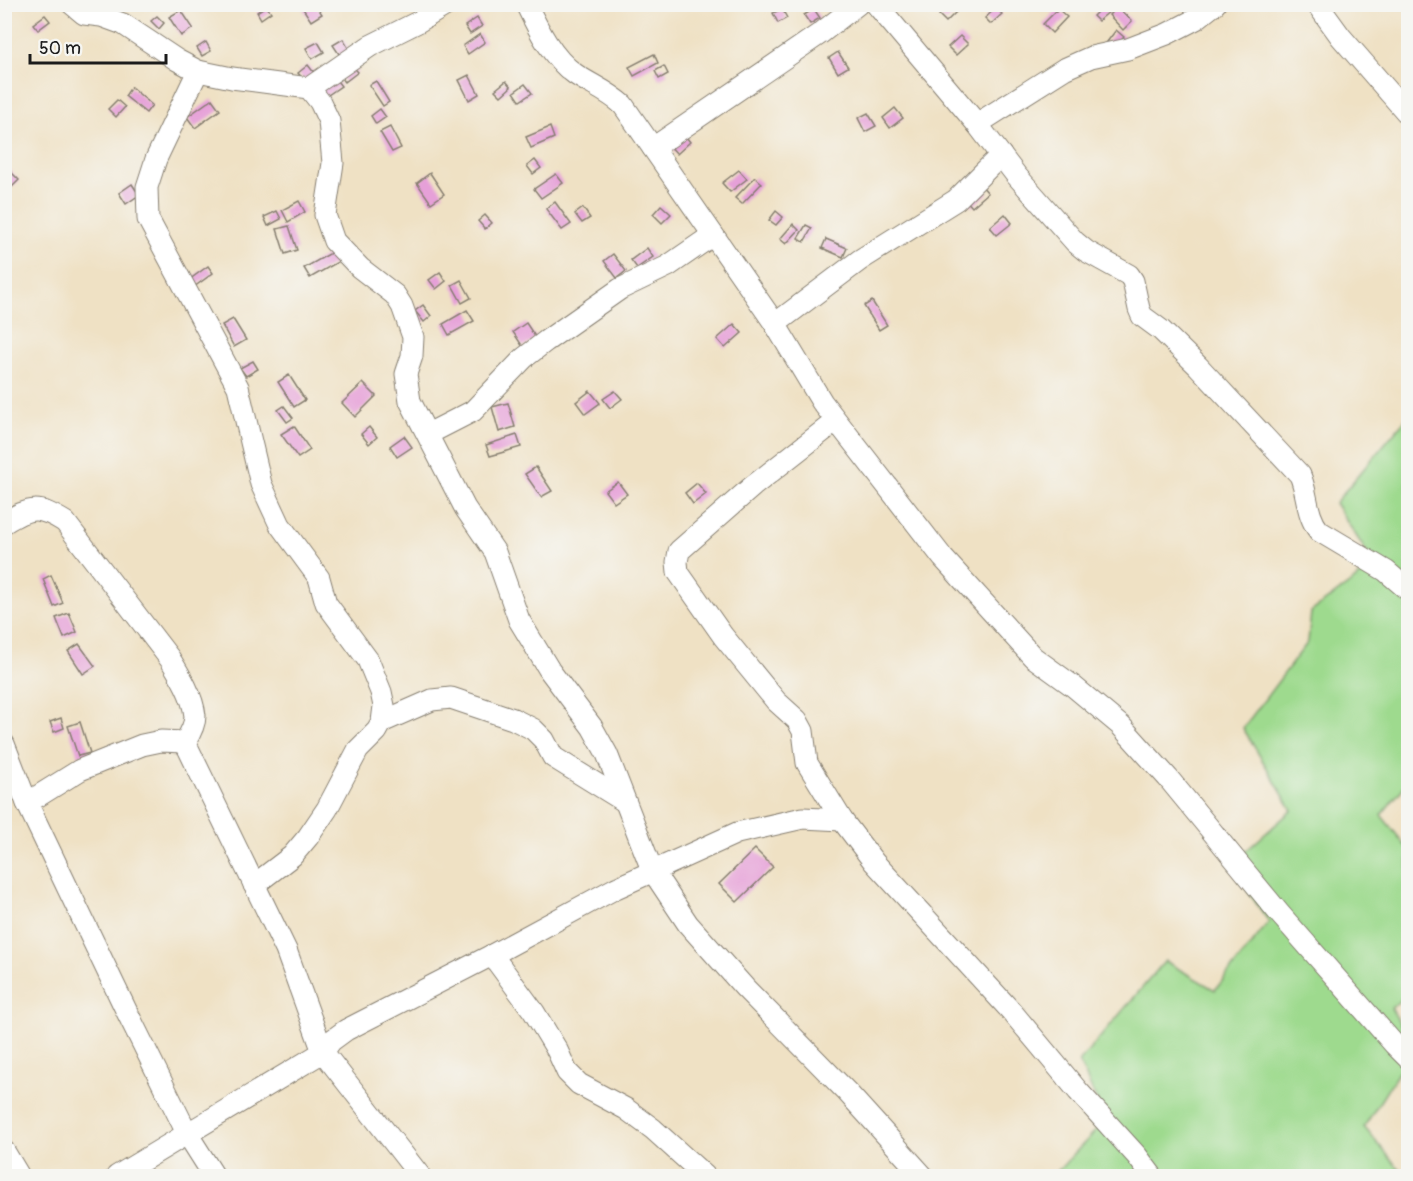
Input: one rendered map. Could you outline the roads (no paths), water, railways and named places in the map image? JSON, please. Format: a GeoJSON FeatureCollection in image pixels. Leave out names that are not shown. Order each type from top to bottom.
{"type":"FeatureCollection","features":[{"type":"Feature","properties":{"kind":"street"},"geometry":{"type":"LineString","coordinates":[[72,4],[84,14],[101,16],[123,24],[177,60],[198,71],[309,88],[370,46],[448,4]]}},
{"type":"Feature","properties":{"kind":"street"},"geometry":{"type":"LineString","coordinates":[[526,4],[535,26],[556,55],[572,72],[610,93],[623,105],[775,324],[836,421],[943,558],[1033,657],[1073,686],[1121,726],[1168,778],[1279,914],[1408,1058]]}},
{"type":"Feature","properties":{"kind":"street"},"geometry":{"type":"LineString","coordinates":[[653,148],[821,33],[858,4]]}},
{"type":"Feature","properties":{"kind":"street"},"geometry":{"type":"LineString","coordinates":[[876,4],[977,123],[1016,175],[1075,242],[1086,251],[1129,275],[1133,280],[1138,309],[1143,316],[1198,366],[1300,475],[1312,523],[1319,531],[1386,571],[1408,590]]}},
{"type":"Feature","properties":{"kind":"street"},"geometry":{"type":"LineString","coordinates":[[977,123],[1064,69],[1091,57],[1128,49],[1167,34],[1196,19],[1215,4]]}},
{"type":"Feature","properties":{"kind":"street"},"geometry":{"type":"LineString","coordinates":[[1317,4],[1408,114]]}},
{"type":"Feature","properties":{"kind":"street"},"geometry":{"type":"LineString","coordinates":[[198,71],[156,159],[147,188],[148,219],[238,387],[261,484],[280,525],[319,578],[326,603],[368,660],[384,706],[382,722],[377,731],[358,750],[327,809],[308,837],[292,855],[254,885]]}},
{"type":"Feature","properties":{"kind":"street"},"geometry":{"type":"LineString","coordinates":[[309,88],[320,102],[328,121],[333,163],[325,215],[334,241],[353,261],[395,295],[402,306],[413,337],[412,356],[406,374],[410,401],[465,508],[495,552],[519,620],[550,671],[592,727],[607,754],[652,870],[688,924],[745,988],[847,1092],[923,1176]]}},
{"type":"Feature","properties":{"kind":"street"},"geometry":{"type":"LineString","coordinates":[[775,324],[860,260],[956,200],[1001,155]]}},
{"type":"Feature","properties":{"kind":"street"},"geometry":{"type":"LineString","coordinates":[[428,434],[473,411],[525,358],[620,289],[668,266],[713,235]]}},
{"type":"Feature","properties":{"kind":"street"},"geometry":{"type":"LineString","coordinates":[[836,421],[753,486],[679,551],[678,572],[723,636],[776,701],[797,720],[803,731],[807,763],[842,820],[874,862],[1012,1012],[1152,1176]]}},
{"type":"Feature","properties":{"kind":"street"},"geometry":{"type":"LineString","coordinates":[[4,523],[27,510],[47,510],[65,522],[179,673],[192,703],[195,717],[185,742]]}},
{"type":"Feature","properties":{"kind":"street"},"geometry":{"type":"LineString","coordinates":[[382,722],[432,700],[451,698],[533,729],[553,757],[624,801]]}},
{"type":"Feature","properties":{"kind":"street"},"geometry":{"type":"LineString","coordinates":[[27,803],[80,770],[142,745],[161,741],[185,742]]}},
{"type":"Feature","properties":{"kind":"street"},"geometry":{"type":"LineString","coordinates":[[185,742],[286,950],[323,1052],[420,1176]]}},
{"type":"Feature","properties":{"kind":"street"},"geometry":{"type":"LineString","coordinates":[[4,744],[27,803],[188,1135],[214,1176]]}},
{"type":"Feature","properties":{"kind":"street"},"geometry":{"type":"LineString","coordinates":[[803,818],[819,783]]}},
{"type":"Feature","properties":{"kind":"street"},"geometry":{"type":"LineString","coordinates":[[117,1176],[323,1052],[331,1041],[346,1030],[492,956],[652,870],[737,833],[803,818],[842,820]]}},
{"type":"Feature","properties":{"kind":"street"},"geometry":{"type":"LineString","coordinates":[[492,956],[534,1012],[557,1050],[567,1072],[579,1084],[626,1109],[653,1129],[705,1176]]}},
{"type":"Feature","properties":{"kind":"street"},"geometry":{"type":"LineString","coordinates":[[4,1151],[19,1176]]}}]}
